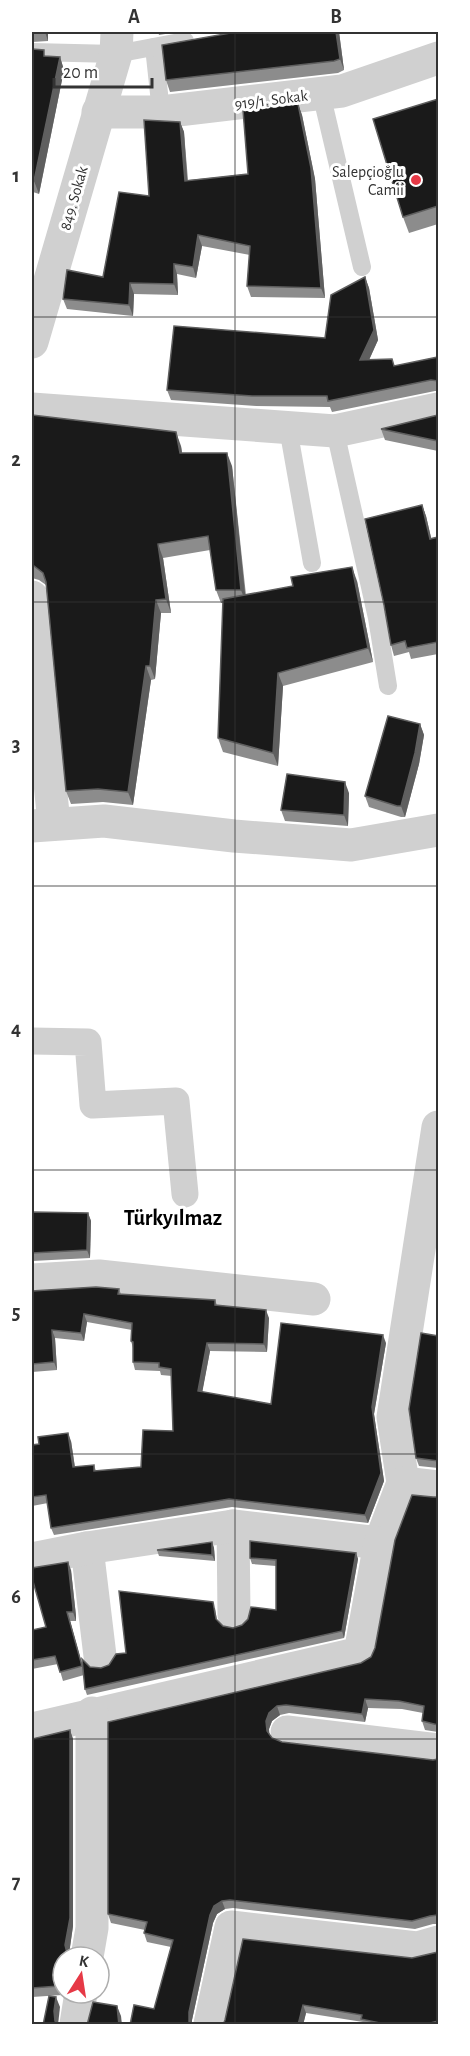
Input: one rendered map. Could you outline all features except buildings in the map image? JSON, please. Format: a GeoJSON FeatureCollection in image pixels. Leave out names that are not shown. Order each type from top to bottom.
{"type":"FeatureCollection","features":[{"type":"Feature","properties":{"kind":"street","name":"849. Sokak"},"geometry":{"type":"LineString","coordinates":[[32,342],[117,43]]}},
{"type":"Feature","properties":{"kind":"street","name":"919/1. Sokak"},"geometry":{"type":"LineString","coordinates":[[98,112],[161,112],[342,91],[438,58]]}},
{"type":"Feature","properties":{"kind":"street"},"geometry":{"type":"LineString","coordinates":[[32,409],[336,431],[438,409]]}},
{"type":"Feature","properties":{"kind":"street"},"geometry":{"type":"LineString","coordinates":[[32,597],[43,825],[104,821],[234,836],[351,845],[438,830]]}},
{"type":"Feature","properties":{"kind":"street"},"geometry":{"type":"LineString","coordinates":[[32,1041],[88,1042],[93,1105],[176,1101],[185,1194]]}},
{"type":"Feature","properties":{"kind":"street"},"geometry":{"type":"LineString","coordinates":[[32,1729],[92,1713],[360,1653],[380,1543],[403,1482],[393,1417],[438,1127]]}},
{"type":"Feature","properties":{"kind":"street"},"geometry":{"type":"LineString","coordinates":[[32,1280],[99,1276],[314,1299]]}},
{"type":"Feature","properties":{"kind":"street"},"geometry":{"type":"LineString","coordinates":[[403,1482],[438,1487]]}},
{"type":"Feature","properties":{"kind":"street"},"geometry":{"type":"LineString","coordinates":[[32,1559],[87,1548],[233,1526],[380,1543]]}},
{"type":"Feature","properties":{"kind":"street"},"geometry":{"type":"LineString","coordinates":[[233,1526],[234,1615]]}},
{"type":"Feature","properties":{"kind":"street"},"geometry":{"type":"LineString","coordinates":[[87,1548],[100,1656]]}},
{"type":"Feature","properties":{"kind":"street"},"geometry":{"type":"LineString","coordinates":[[89,1945],[92,1928],[92,1713]]}},
{"type":"Feature","properties":{"kind":"street"},"geometry":{"type":"LineString","coordinates":[[287,1732],[438,1750]]}},
{"type":"Feature","properties":{"kind":"street"},"geometry":{"type":"LineString","coordinates":[[210,2025],[231,1927],[417,1948],[438,1942]]}},
{"type":"Feature","properties":{"kind":"street"},"geometry":{"type":"LineString","coordinates":[[76,2025],[79,2005]]}},
{"type":"Feature","properties":{"kind":"lane"},"geometry":{"type":"LineString","coordinates":[[32,52],[117,43],[154,47],[197,39]]}},
{"type":"Feature","properties":{"kind":"lane"},"geometry":{"type":"LineString","coordinates":[[154,47],[161,112]]}},
{"type":"Feature","properties":{"kind":"lane"},"geometry":{"type":"LineString","coordinates":[[321,93],[362,267]]}},
{"type":"Feature","properties":{"kind":"lane"},"geometry":{"type":"LineString","coordinates":[[288,428],[312,563]]}},
{"type":"Feature","properties":{"kind":"lane"},"geometry":{"type":"LineString","coordinates":[[336,431],[377,618],[388,686]]}},
{"type":"Feature","properties":{"kind":"place","name":"Salepçioğlu Camii"},"geometry":{"type":"Point","coordinates":[416,180]}},
{"type":"Feature","properties":{"kind":"district","name":"Türkyılmaz"},"geometry":{"type":"Point","coordinates":[173,1217]}}]}
